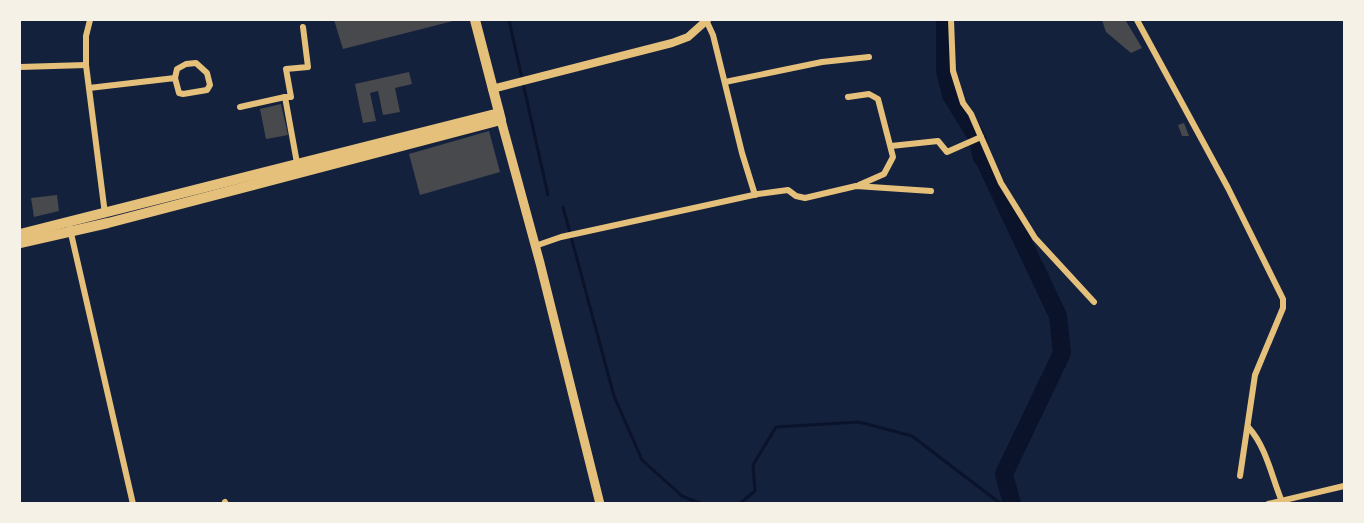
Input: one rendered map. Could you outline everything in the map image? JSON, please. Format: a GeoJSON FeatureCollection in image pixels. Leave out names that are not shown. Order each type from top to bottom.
{"type":"FeatureCollection","features":[{"type":"Feature","properties":{"kind":"main road"},"geometry":{"type":"LineString","coordinates":[[475,20],[600,504]]}},
{"type":"Feature","properties":{"kind":"main road"},"geometry":{"type":"LineString","coordinates":[[20,243],[69,227],[500,117]]}},
{"type":"Feature","properties":{"kind":"main road"},"geometry":{"type":"LineString","coordinates":[[106,218],[297,163],[403,141]]}},
{"type":"Feature","properties":{"kind":"main road"},"geometry":{"type":"LineString","coordinates":[[20,234],[69,227]]}},
{"type":"Feature","properties":{"kind":"street"},"geometry":{"type":"LineString","coordinates":[[90,20],[86,36],[86,65],[106,218]]}},
{"type":"Feature","properties":{"kind":"street"},"geometry":{"type":"LineString","coordinates":[[492,89],[682,40],[707,20],[713,35],[742,153],[755,195]]}},
{"type":"Feature","properties":{"kind":"street"},"geometry":{"type":"LineString","coordinates":[[951,20],[953,71],[963,103],[1001,183],[1035,238],[1094,302]]}},
{"type":"Feature","properties":{"kind":"street"},"geometry":{"type":"LineString","coordinates":[[1137,20],[1228,188],[1282,296],[1283,308],[1255,375],[1249,428],[1240,476]]}},
{"type":"Feature","properties":{"kind":"street"},"geometry":{"type":"LineString","coordinates":[[240,107],[291,97],[286,69],[308,67],[303,27]]}},
{"type":"Feature","properties":{"kind":"street"},"geometry":{"type":"LineString","coordinates":[[725,82],[822,62],[868,57]]}},
{"type":"Feature","properties":{"kind":"street"},"geometry":{"type":"LineString","coordinates":[[196,63],[207,73],[210,85],[207,90],[183,94],[179,93],[175,78],[177,69],[186,64],[196,63]]}},
{"type":"Feature","properties":{"kind":"street"},"geometry":{"type":"LineString","coordinates":[[20,67],[86,65]]}},
{"type":"Feature","properties":{"kind":"street"},"geometry":{"type":"LineString","coordinates":[[89,88],[175,78]]}},
{"type":"Feature","properties":{"kind":"street"},"geometry":{"type":"LineString","coordinates":[[535,246],[561,237],[755,195],[788,190],[796,196],[806,198],[856,186],[884,174],[893,156],[878,99],[869,94],[848,97]]}},
{"type":"Feature","properties":{"kind":"street"},"geometry":{"type":"LineString","coordinates":[[285,98],[297,163]]}},
{"type":"Feature","properties":{"kind":"street"},"geometry":{"type":"LineString","coordinates":[[891,146],[938,141],[947,152],[981,137]]}},
{"type":"Feature","properties":{"kind":"street"},"geometry":{"type":"LineString","coordinates":[[856,186],[931,191]]}},
{"type":"Feature","properties":{"kind":"street"},"geometry":{"type":"LineString","coordinates":[[69,227],[133,504]]}},
{"type":"Feature","properties":{"kind":"street"},"geometry":{"type":"LineString","coordinates":[[1249,428],[1259,439],[1275,489],[1282,502]]}},
{"type":"Feature","properties":{"kind":"street"},"geometry":{"type":"LineString","coordinates":[[1268,504],[1344,486]]}},
{"type":"Feature","properties":{"kind":"street"},"geometry":{"type":"LineString","coordinates":[[1315,494],[1319,504]]}},
{"type":"Feature","properties":{"kind":"building"},"geometry":{"type":"Polygon","coordinates":[[[334,20],[457,20],[343,49],[334,20]]]}},
{"type":"Feature","properties":{"kind":"building"},"geometry":{"type":"Polygon","coordinates":[[[1102,20],[1126,21],[1142,48],[1131,53],[1106,32],[1102,20]]]}},
{"type":"Feature","properties":{"kind":"building"},"geometry":{"type":"Polygon","coordinates":[[[409,72],[412,84],[395,88],[400,112],[383,115],[378,91],[370,93],[376,121],[363,123],[355,84],[409,72]]]}},
{"type":"Feature","properties":{"kind":"building"},"geometry":{"type":"Polygon","coordinates":[[[281,104],[288,135],[266,139],[260,109],[281,104]]]}},
{"type":"Feature","properties":{"kind":"building"},"geometry":{"type":"Polygon","coordinates":[[[1184,123],[1189,136],[1182,136],[1178,125],[1184,123]]]}},
{"type":"Feature","properties":{"kind":"building"},"geometry":{"type":"Polygon","coordinates":[[[489,131],[500,172],[420,195],[409,154],[489,131]]]}},
{"type":"Feature","properties":{"kind":"building"},"geometry":{"type":"Polygon","coordinates":[[[57,195],[59,211],[34,217],[31,198],[57,195]]]}},
{"type":"Feature","properties":{"kind":"waterway"},"geometry":{"type":"LineString","coordinates":[[509,20],[548,195]]}},
{"type":"Feature","properties":{"kind":"waterway"},"geometry":{"type":"LineString","coordinates":[[945,20],[945,71],[951,95],[975,134]]}},
{"type":"Feature","properties":{"kind":"waterway"},"geometry":{"type":"LineString","coordinates":[[978,141],[982,158]]}},
{"type":"Feature","properties":{"kind":"waterway"},"geometry":{"type":"LineString","coordinates":[[987,166],[1058,316],[1062,353],[1004,474],[1012,504]]}},
{"type":"Feature","properties":{"kind":"waterway"},"geometry":{"type":"LineString","coordinates":[[563,207],[614,396],[642,460],[682,496],[702,504]]}},
{"type":"Feature","properties":{"kind":"waterway"},"geometry":{"type":"LineString","coordinates":[[739,504],[755,491],[753,465],[776,427],[859,422],[912,436],[1001,504]]}}]}
